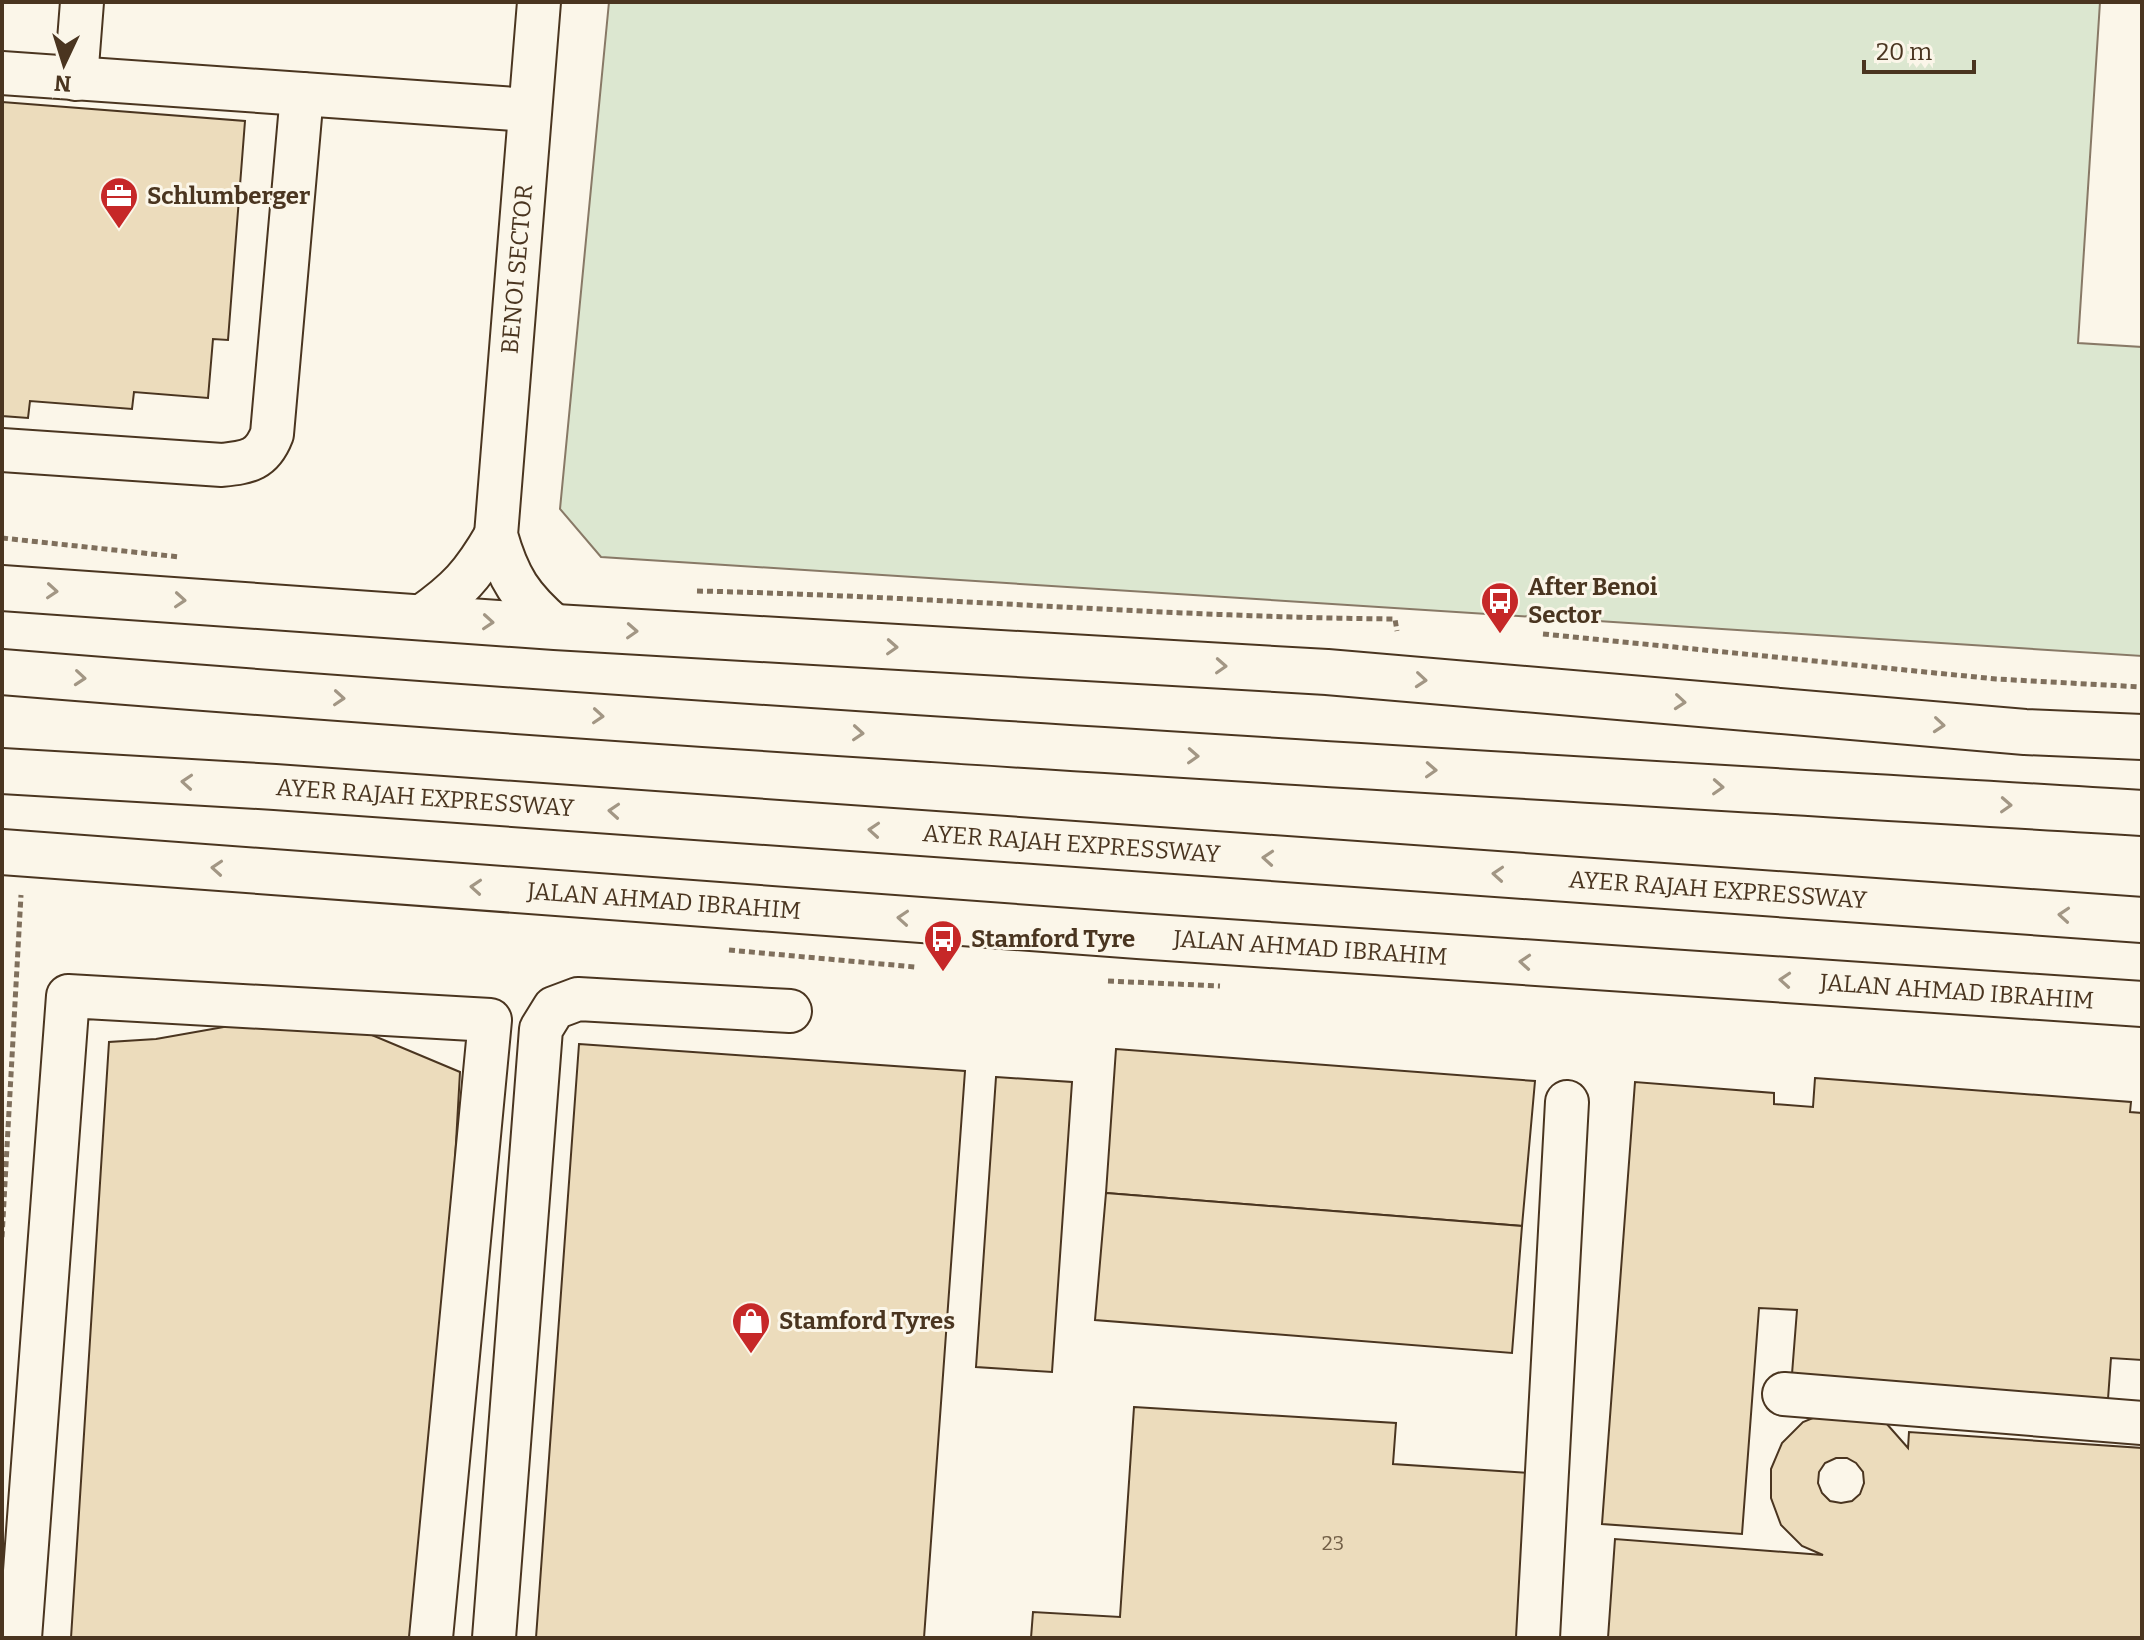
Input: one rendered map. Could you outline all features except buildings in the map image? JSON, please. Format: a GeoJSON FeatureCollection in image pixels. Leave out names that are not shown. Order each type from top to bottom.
{"type":"FeatureCollection","features":[{"type":"Feature","properties":{"kind":"main road"},"geometry":{"type":"LineString","coordinates":[[2,588],[555,627],[1327,672],[2025,732],[2142,737]]}},
{"type":"Feature","properties":{"kind":"main road"},"geometry":{"type":"LineString","coordinates":[[2,672],[256,693],[1084,749],[2142,813]]}},
{"type":"Feature","properties":{"kind":"main road","name":"AYER RAJAH EXPRESSWAY"},"geometry":{"type":"LineString","coordinates":[[2,771],[2142,920]]}},
{"type":"Feature","properties":{"kind":"main road","name":"JALAN AHMAD IBRAHIM"},"geometry":{"type":"LineString","coordinates":[[2,852],[1148,936],[2142,1004]]}},
{"type":"Feature","properties":{"kind":"street"},"geometry":{"type":"LineString","coordinates":[[76,79],[82,2]]}},
{"type":"Feature","properties":{"kind":"street","name":"BENOI SECTOR"},"geometry":{"type":"LineString","coordinates":[[539,2],[496,535],[515,586],[530,606],[555,627]]}},
{"type":"Feature","properties":{"kind":"street"},"geometry":{"type":"LineString","coordinates":[[2,73],[530,110]]}},
{"type":"Feature","properties":{"kind":"street"},"geometry":{"type":"LineString","coordinates":[[2,450],[222,465],[244,463],[265,451],[272,434],[302,94]]}},
{"type":"Feature","properties":{"kind":"street","name":"BENOI SECTOR"},"geometry":{"type":"LineString","coordinates":[[421,617],[463,585],[480,564],[496,535]]}},
{"type":"Feature","properties":{"kind":"street"},"geometry":{"type":"LineString","coordinates":[[20,1638],[68,996],[490,1020],[431,1638]]}},
{"type":"Feature","properties":{"kind":"street"},"geometry":{"type":"LineString","coordinates":[[494,1638],[541,1029],[554,1008],[578,999],[790,1011]]}},
{"type":"Feature","properties":{"kind":"street"},"geometry":{"type":"LineString","coordinates":[[1538,1638],[1567,1102]]}},
{"type":"Feature","properties":{"kind":"street"},"geometry":{"type":"LineString","coordinates":[[1784,1394],[2142,1423]]}},
{"type":"Feature","properties":{"kind":"path"},"geometry":{"type":"LineString","coordinates":[[2,538],[188,557]]}},
{"type":"Feature","properties":{"kind":"path"},"geometry":{"type":"LineString","coordinates":[[683,591],[837,594],[1269,618],[1395,619],[1397,631]]}},
{"type":"Feature","properties":{"kind":"path"},"geometry":{"type":"LineString","coordinates":[[1543,634],[1996,679],[2142,687]]}},
{"type":"Feature","properties":{"kind":"path"},"geometry":{"type":"LineString","coordinates":[[2,1237],[21,895]]}},
{"type":"Feature","properties":{"kind":"green space"},"geometry":{"type":"Polygon","coordinates":[[[609,2],[2100,2],[2078,343],[2142,347],[2142,656],[601,557],[560,509],[609,2]]]}},
{"type":"Feature","properties":{"kind":"place","name":"Schlumberger"},"geometry":{"type":"Point","coordinates":[119,230]}},
{"type":"Feature","properties":{"kind":"place","name":"After Benoi Sector"},"geometry":{"type":"Point","coordinates":[1500,635]}},
{"type":"Feature","properties":{"kind":"place","name":"Stamford Tyre"},"geometry":{"type":"Point","coordinates":[943,973]}},
{"type":"Feature","properties":{"kind":"place","name":"Stamford Tyres"},"geometry":{"type":"Point","coordinates":[751,1355]}}]}
